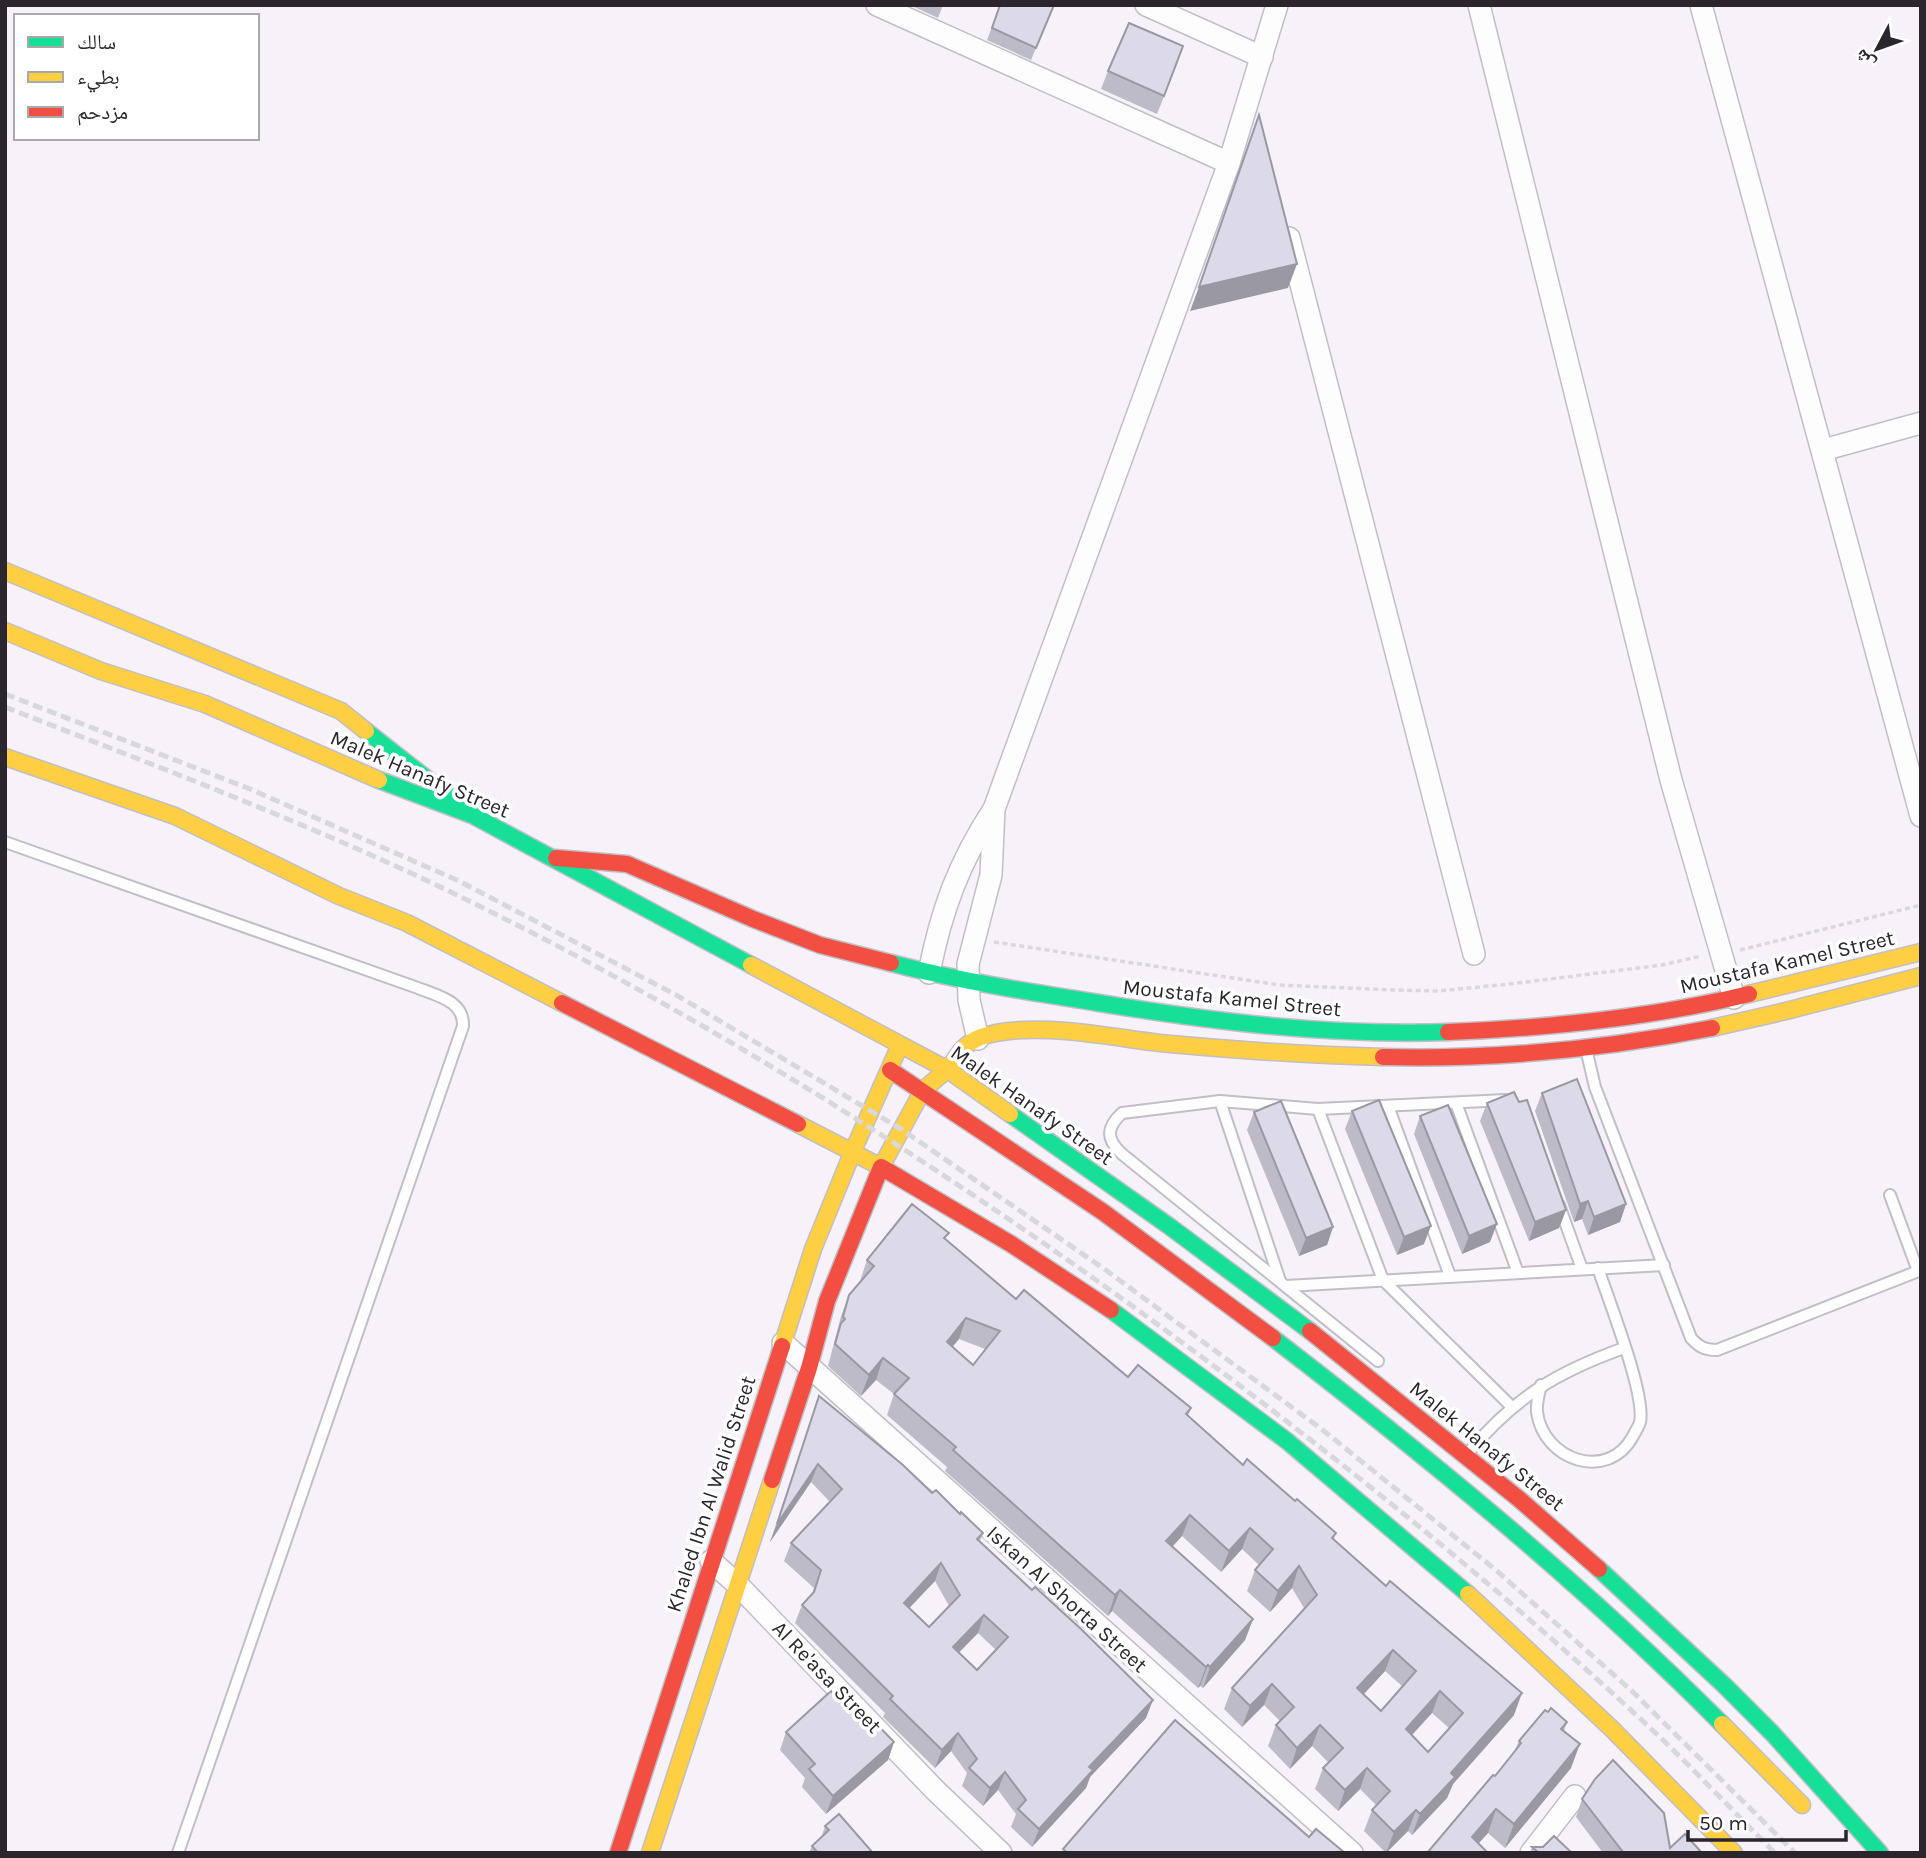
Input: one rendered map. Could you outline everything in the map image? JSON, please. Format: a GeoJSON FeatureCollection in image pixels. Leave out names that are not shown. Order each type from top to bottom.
{"type":"FeatureCollection","features":[{"type":"Feature","properties":{"kind":"main road"},"geometry":{"type":"LineString","coordinates":[[5,571],[341,711],[471,815]]}},
{"type":"Feature","properties":{"kind":"main road","name":"Malek Hanafy Street"},"geometry":{"type":"LineString","coordinates":[[5,631],[101,671],[205,704],[387,783],[471,815],[948,1070],[1169,1226],[1300,1324],[1466,1455],[1592,1563],[1724,1685],[1773,1734],[1880,1853]]}},
{"type":"Feature","properties":{"kind":"main road"},"geometry":{"type":"LineString","coordinates":[[5,757],[175,816],[339,896],[407,923],[853,1151],[976,1222],[1104,1305],[1177,1357],[1317,1465],[1448,1576],[1578,1696],[1668,1783],[1734,1853]]}},
{"type":"Feature","properties":{"kind":"main road","name":"Moustafa Kamel Street"},"geometry":{"type":"LineString","coordinates":[[554,858],[627,864],[820,945],[929,973],[970,957],[1185,1017],[1263,1027],[1355,1032],[1461,1032],[1579,1023],[1657,1013],[1734,998],[1921,952]]}},
{"type":"Feature","properties":{"kind":"main road"},"geometry":{"type":"LineString","coordinates":[[650,1853],[809,1368],[827,1301],[881,1167],[923,1090],[948,1070],[964,1046],[1005,1031],[1042,1030],[1246,1051],[1382,1059],[1504,1055],[1586,1047],[1743,1022],[1921,976]]}},
{"type":"Feature","properties":{"kind":"main road","name":"Khaled Ibn Al Walid Street"},"geometry":{"type":"LineString","coordinates":[[618,1853],[813,1248],[900,1045]]}},
{"type":"Feature","properties":{"kind":"main road"},"geometry":{"type":"LineString","coordinates":[[890,1070],[1153,1248],[1377,1419],[1580,1590],[1705,1705],[1810,1813]]}},
{"type":"Feature","properties":{"kind":"street"},"geometry":{"type":"LineString","coordinates":[[877,5],[1229,163]]}},
{"type":"Feature","properties":{"kind":"street"},"geometry":{"type":"LineString","coordinates":[[1146,5],[1262,57]]}},
{"type":"Feature","properties":{"kind":"street"},"geometry":{"type":"LineString","coordinates":[[929,973],[948,898],[960,867],[994,809],[1229,163],[1277,5]]}},
{"type":"Feature","properties":{"kind":"street"},"geometry":{"type":"LineString","coordinates":[[1479,5],[1671,780],[1734,998]]}},
{"type":"Feature","properties":{"kind":"street"},"geometry":{"type":"LineString","coordinates":[[1701,5],[1921,816]]}},
{"type":"Feature","properties":{"kind":"street"},"geometry":{"type":"LineString","coordinates":[[1252,94],[1262,134]]}},
{"type":"Feature","properties":{"kind":"street"},"geometry":{"type":"LineString","coordinates":[[1283,215],[1474,954]]}},
{"type":"Feature","properties":{"kind":"street"},"geometry":{"type":"LineString","coordinates":[[1823,450],[1921,423]]}},
{"type":"Feature","properties":{"kind":"street"},"geometry":{"type":"LineString","coordinates":[[978,1039],[970,957],[990,875],[994,809]]}},
{"type":"Feature","properties":{"kind":"street","name":"Iskan Al Shorta Street"},"geometry":{"type":"LineString","coordinates":[[783,1343],[1352,1853]]}},
{"type":"Feature","properties":{"kind":"street","name":"Al Re'asa Street"},"geometry":{"type":"LineString","coordinates":[[710,1561],[738,1585],[935,1790],[1001,1853]]}},
{"type":"Feature","properties":{"kind":"street"},"geometry":{"type":"LineString","coordinates":[[1531,1853],[1575,1796]]}},
{"type":"Feature","properties":{"kind":"lane"},"geometry":{"type":"LineString","coordinates":[[5,842],[418,988],[452,1002],[461,1012],[463,1019],[178,1853]]}},
{"type":"Feature","properties":{"kind":"lane"},"geometry":{"type":"LineString","coordinates":[[1586,1047],[1595,1087],[1691,1338],[1698,1346],[1717,1350],[1919,1270],[1889,1195]]}},
{"type":"Feature","properties":{"kind":"lane"},"geometry":{"type":"LineString","coordinates":[[1388,1370],[1113,1146],[1110,1133],[1113,1122],[1122,1113],[1220,1101],[1318,1109],[1510,1100],[1518,1102]]}},
{"type":"Feature","properties":{"kind":"lane"},"geometry":{"type":"LineString","coordinates":[[1220,1101],[1283,1284]]}},
{"type":"Feature","properties":{"kind":"lane"},"geometry":{"type":"LineString","coordinates":[[1456,1102],[1518,1273]]}},
{"type":"Feature","properties":{"kind":"lane"},"geometry":{"type":"LineString","coordinates":[[1388,1106],[1450,1276]]}},
{"type":"Feature","properties":{"kind":"lane"},"geometry":{"type":"LineString","coordinates":[[1318,1109],[1382,1280],[1512,1406]]}},
{"type":"Feature","properties":{"kind":"lane"},"geometry":{"type":"LineString","coordinates":[[1555,1192],[1581,1269]]}},
{"type":"Feature","properties":{"kind":"lane"},"geometry":{"type":"LineString","coordinates":[[1283,1284],[1664,1265]]}},
{"type":"Feature","properties":{"kind":"lane"},"geometry":{"type":"LineString","coordinates":[[1541,1385],[1536,1410],[1542,1433],[1558,1452],[1580,1462],[1606,1460],[1628,1446],[1640,1422],[1639,1396],[1598,1268]]}},
{"type":"Feature","properties":{"kind":"lane"},"geometry":{"type":"LineString","coordinates":[[1466,1455],[1512,1406],[1541,1385],[1581,1364],[1624,1348]]}},
{"type":"Feature","properties":{"kind":"path"},"geometry":{"type":"LineString","coordinates":[[970,957],[1279,985],[1438,990],[1662,965],[1722,954],[1921,905]]}},
{"type":"Feature","properties":{"kind":"building"},"geometry":{"type":"Polygon","coordinates":[[[1000,5],[1054,5],[1036,48],[992,28],[1000,5]]]}},
{"type":"Feature","properties":{"kind":"building"},"geometry":{"type":"Polygon","coordinates":[[[1129,23],[1183,46],[1164,96],[1108,71],[1129,23]]]}},
{"type":"Feature","properties":{"kind":"building"},"geometry":{"type":"Polygon","coordinates":[[[1259,115],[1297,264],[1199,287],[1259,115]]]}},
{"type":"Feature","properties":{"kind":"building"},"geometry":{"type":"Polygon","coordinates":[[[1577,1079],[1626,1204],[1594,1217],[1588,1201],[1580,1204],[1542,1093],[1577,1079]]]}},
{"type":"Feature","properties":{"kind":"building"},"geometry":{"type":"Polygon","coordinates":[[[1514,1092],[1519,1102],[1527,1100],[1566,1210],[1535,1222],[1487,1103],[1514,1092]]]}},
{"type":"Feature","properties":{"kind":"building"},"geometry":{"type":"Polygon","coordinates":[[[1379,1100],[1431,1226],[1404,1237],[1352,1111],[1379,1100]]]}},
{"type":"Feature","properties":{"kind":"building"},"geometry":{"type":"Polygon","coordinates":[[[1281,1101],[1333,1227],[1306,1238],[1254,1112],[1281,1101]]]}},
{"type":"Feature","properties":{"kind":"building"},"geometry":{"type":"Polygon","coordinates":[[[1448,1105],[1497,1224],[1469,1236],[1420,1116],[1448,1105]]]}},
{"type":"Feature","properties":{"kind":"building"},"geometry":{"type":"Polygon","coordinates":[[[912,1204],[949,1233],[944,1238],[1016,1299],[1024,1290],[1128,1377],[1138,1365],[1191,1408],[1186,1414],[1243,1465],[1247,1459],[1295,1501],[1297,1499],[1336,1533],[1332,1538],[1386,1586],[1390,1581],[1522,1693],[1451,1773],[1455,1777],[1420,1814],[1416,1810],[1394,1832],[1372,1810],[1390,1791],[1367,1768],[1345,1790],[1323,1768],[1343,1748],[1320,1725],[1297,1748],[1276,1725],[1294,1707],[1272,1684],[1250,1706],[1232,1688],[1317,1595],[1299,1566],[1278,1591],[1255,1570],[1273,1549],[1250,1528],[1229,1551],[1190,1515],[1166,1541],[1253,1619],[1210,1667],[1206,1667],[1120,1590],[1115,1595],[953,1450],[956,1447],[894,1394],[909,1378],[883,1358],[869,1375],[835,1344],[841,1323],[845,1319],[843,1317],[849,1295],[874,1266],[867,1260],[912,1204]],[[966,1318],[947,1342],[973,1365],[1000,1331],[966,1318]],[[1393,1650],[1357,1688],[1381,1711],[1416,1671],[1393,1650]],[[1440,1691],[1406,1729],[1428,1752],[1463,1713],[1440,1691]]]}},
{"type":"Feature","properties":{"kind":"building"},"geometry":{"type":"Polygon","coordinates":[[[819,1396],[903,1465],[932,1493],[936,1490],[960,1514],[961,1512],[983,1533],[977,1539],[1032,1590],[1035,1587],[1081,1629],[1153,1700],[1089,1767],[1093,1770],[1039,1829],[1018,1809],[1026,1800],[1005,1772],[990,1788],[969,1768],[977,1759],[958,1733],[942,1750],[890,1699],[893,1696],[802,1605],[814,1592],[821,1570],[791,1543],[842,1489],[818,1464],[777,1524],[819,1396]],[[941,1563],[904,1603],[929,1627],[960,1595],[941,1563]],[[984,1615],[953,1647],[977,1670],[1008,1637],[984,1615]]]}},
{"type":"Feature","properties":{"kind":"building"},"geometry":{"type":"Polygon","coordinates":[[[831,1691],[862,1725],[870,1717],[894,1742],[833,1796],[809,1769],[815,1764],[786,1732],[831,1691]]]}},
{"type":"Feature","properties":{"kind":"building"},"geometry":{"type":"Polygon","coordinates":[[[1551,1708],[1567,1722],[1561,1729],[1580,1744],[1514,1824],[1496,1809],[1472,1837],[1488,1853],[1427,1853],[1493,1775],[1495,1776],[1545,1710],[1548,1712],[1551,1708]]]}},
{"type":"Feature","properties":{"kind":"building"},"geometry":{"type":"Polygon","coordinates":[[[1175,1720],[1309,1837],[1316,1829],[1345,1853],[1067,1853],[1063,1849],[1175,1720]]]}},
{"type":"Feature","properties":{"kind":"building"},"geometry":{"type":"Polygon","coordinates":[[[1613,1760],[1664,1813],[1670,1848],[1685,1834],[1702,1853],[1623,1852],[1582,1799],[1595,1779],[1613,1760]]]}},
{"type":"Feature","properties":{"kind":"building"},"geometry":{"type":"Polygon","coordinates":[[[839,1814],[873,1853],[818,1853],[812,1846],[829,1830],[825,1826],[839,1814]]]}},
{"type":"Feature","properties":{"kind":"building"},"geometry":{"type":"Polygon","coordinates":[[[1554,1836],[1572,1853],[1539,1853],[1532,1847],[1543,1847],[1554,1836]]]}},
{"type":"Feature","properties":{"kind":"railway"},"geometry":{"type":"LineString","coordinates":[[5,694],[250,789],[459,881],[678,996],[901,1129],[1103,1268],[1324,1431],[1497,1571],[1632,1691],[1795,1853]]}},
{"type":"Feature","properties":{"kind":"railway"},"geometry":{"type":"LineString","coordinates":[[5,707],[273,813],[430,882],[616,977],[796,1081],[884,1137],[1142,1313],[1343,1465],[1537,1626],[1600,1682],[1662,1739],[1775,1853]]}},
{"type":"Feature","properties":{"kind":"traffic: fast"},"geometry":{"type":"LineString","coordinates":[[366,731],[459,804]]}},
{"type":"Feature","properties":{"kind":"traffic: fast"},"geometry":{"type":"LineString","coordinates":[[379,780],[472,815],[751,965]]}},
{"type":"Feature","properties":{"kind":"traffic: fast"},"geometry":{"type":"LineString","coordinates":[[891,963],[1020,990],[1229,1022],[1316,1030],[1448,1032]]}},
{"type":"Feature","properties":{"kind":"traffic: fast"},"geometry":{"type":"LineString","coordinates":[[1010,1114],[1169,1226],[1310,1331]]}},
{"type":"Feature","properties":{"kind":"traffic: fast"},"geometry":{"type":"LineString","coordinates":[[1111,1310],[1287,1441],[1468,1594]]}},
{"type":"Feature","properties":{"kind":"traffic: fast"},"geometry":{"type":"LineString","coordinates":[[1273,1338],[1447,1476],[1560,1572],[1722,1724]]}},
{"type":"Feature","properties":{"kind":"traffic: fast"},"geometry":{"type":"LineString","coordinates":[[1599,1569],[1773,1734],[1880,1853]]}},
{"type":"Feature","properties":{"kind":"traffic: slow"},"geometry":{"type":"LineString","coordinates":[[5,571],[341,711],[366,731]]}},
{"type":"Feature","properties":{"kind":"traffic: slow"},"geometry":{"type":"LineString","coordinates":[[5,631],[101,671],[205,704],[379,780]]}},
{"type":"Feature","properties":{"kind":"traffic: slow"},"geometry":{"type":"LineString","coordinates":[[5,757],[175,816],[339,896],[407,923],[562,1003]]}},
{"type":"Feature","properties":{"kind":"traffic: slow"},"geometry":{"type":"LineString","coordinates":[[1749,994],[1921,952]]}},
{"type":"Feature","properties":{"kind":"traffic: slow"},"geometry":{"type":"LineString","coordinates":[[751,965],[948,1070],[1010,1114]]}},
{"type":"Feature","properties":{"kind":"traffic: slow"},"geometry":{"type":"LineString","coordinates":[[1712,1028],[1921,976]]}},
{"type":"Feature","properties":{"kind":"traffic: slow"},"geometry":{"type":"LineString","coordinates":[[948,1070],[962,1050],[975,1040],[1000,1032],[1022,1030],[1069,1031],[1160,1043],[1244,1050],[1383,1057]]}},
{"type":"Feature","properties":{"kind":"traffic: slow"},"geometry":{"type":"LineString","coordinates":[[853,1151],[899,1047]]}},
{"type":"Feature","properties":{"kind":"traffic: slow"},"geometry":{"type":"LineString","coordinates":[[798,1124],[881,1167],[923,1090],[941,1075]]}},
{"type":"Feature","properties":{"kind":"traffic: slow"},"geometry":{"type":"LineString","coordinates":[[782,1346],[813,1249],[853,1151]]}},
{"type":"Feature","properties":{"kind":"traffic: slow"},"geometry":{"type":"LineString","coordinates":[[650,1853],[772,1480]]}},
{"type":"Feature","properties":{"kind":"traffic: slow"},"geometry":{"type":"LineString","coordinates":[[1468,1594],[1612,1729],[1734,1853]]}},
{"type":"Feature","properties":{"kind":"traffic: slow"},"geometry":{"type":"LineString","coordinates":[[1722,1724],[1802,1805]]}},
{"type":"Feature","properties":{"kind":"traffic: jam"},"geometry":{"type":"LineString","coordinates":[[556,858],[627,864],[820,945],[891,963]]}},
{"type":"Feature","properties":{"kind":"traffic: jam"},"geometry":{"type":"LineString","coordinates":[[1448,1032],[1600,1020],[1675,1010],[1749,994]]}},
{"type":"Feature","properties":{"kind":"traffic: jam"},"geometry":{"type":"LineString","coordinates":[[562,1003],[798,1124]]}},
{"type":"Feature","properties":{"kind":"traffic: jam"},"geometry":{"type":"LineString","coordinates":[[1383,1057],[1507,1055],[1631,1042],[1712,1028]]}},
{"type":"Feature","properties":{"kind":"traffic: jam"},"geometry":{"type":"LineString","coordinates":[[890,1070],[1103,1212],[1273,1338]]}},
{"type":"Feature","properties":{"kind":"traffic: jam"},"geometry":{"type":"LineString","coordinates":[[772,1480],[809,1368],[827,1301],[881,1167],[1011,1244],[1111,1310]]}},
{"type":"Feature","properties":{"kind":"traffic: jam"},"geometry":{"type":"LineString","coordinates":[[1310,1331],[1519,1499],[1599,1569]]}},
{"type":"Feature","properties":{"kind":"traffic: jam"},"geometry":{"type":"LineString","coordinates":[[618,1853],[782,1346]]}}]}
